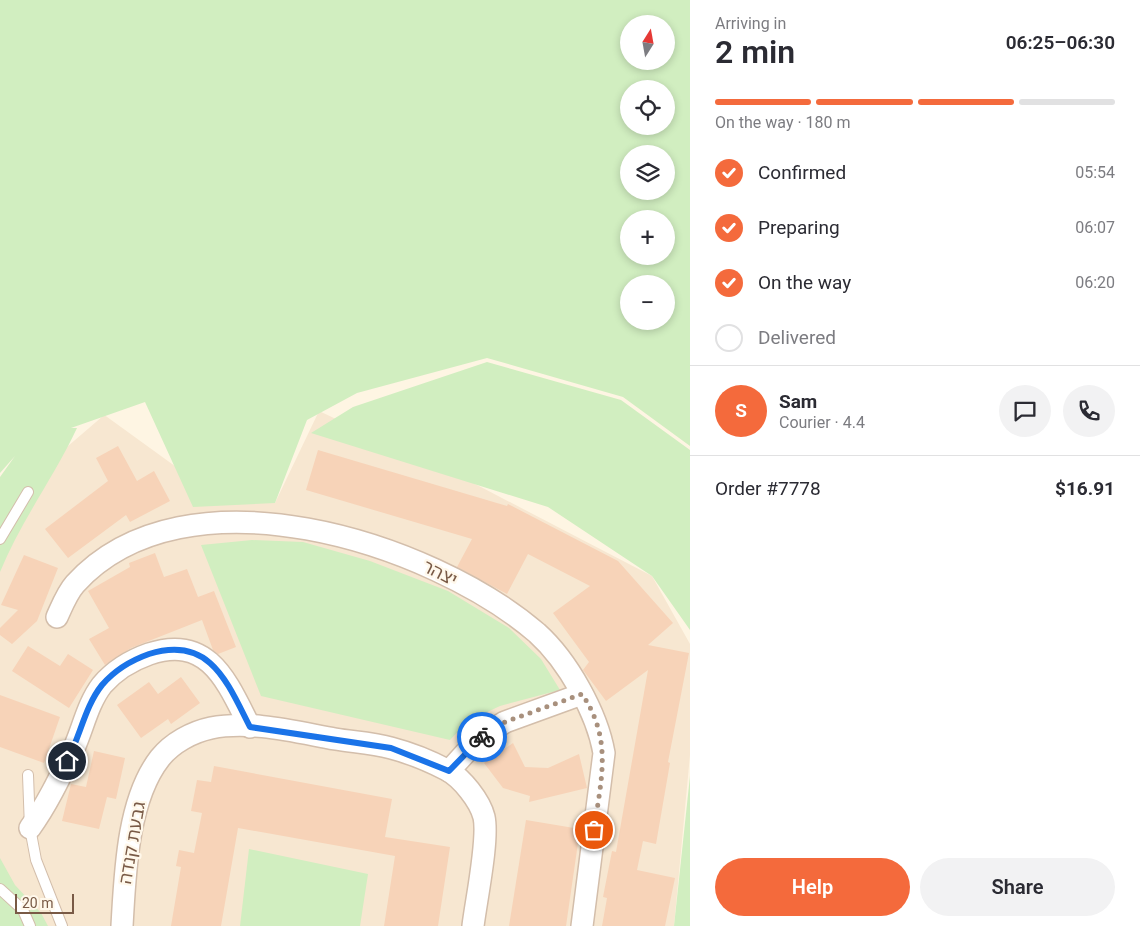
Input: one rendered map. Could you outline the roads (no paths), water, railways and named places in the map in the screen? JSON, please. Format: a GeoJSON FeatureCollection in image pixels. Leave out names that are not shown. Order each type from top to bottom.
{"type":"FeatureCollection","features":[{"type":"Feature","properties":{"kind":"street","name":"יצהר"},"geometry":{"type":"LineString","coordinates":[[56,617],[74,585],[100,562],[122,547],[149,536],[207,523],[273,524],[316,529],[408,557],[468,588],[512,614],[538,634],[561,661],[590,706],[600,732],[604,753],[582,926]]}},
{"type":"Feature","properties":{"kind":"street"},"geometry":{"type":"LineString","coordinates":[[30,828],[47,804],[102,686],[120,668],[140,657],[163,650],[184,649],[200,654],[216,669],[250,727]]}},
{"type":"Feature","properties":{"kind":"street"},"geometry":{"type":"LineString","coordinates":[[449,771],[478,739],[505,722],[582,694]]}},
{"type":"Feature","properties":{"kind":"street","name":"גבעת קנדה"},"geometry":{"type":"LineString","coordinates":[[122,926],[124,879],[134,821],[140,796],[160,758],[174,745],[193,734],[212,728],[250,727],[391,748],[449,771],[473,795],[484,817],[485,837],[473,926]]}},
{"type":"Feature","properties":{"kind":"lane"},"geometry":{"type":"LineString","coordinates":[[0,539],[28,492]]}},
{"type":"Feature","properties":{"kind":"lane"},"geometry":{"type":"LineString","coordinates":[[28,775],[30,828],[36,860],[62,926]]}},
{"type":"Feature","properties":{"kind":"lane"},"geometry":{"type":"LineString","coordinates":[[0,889],[23,910],[30,926]]}}]}
